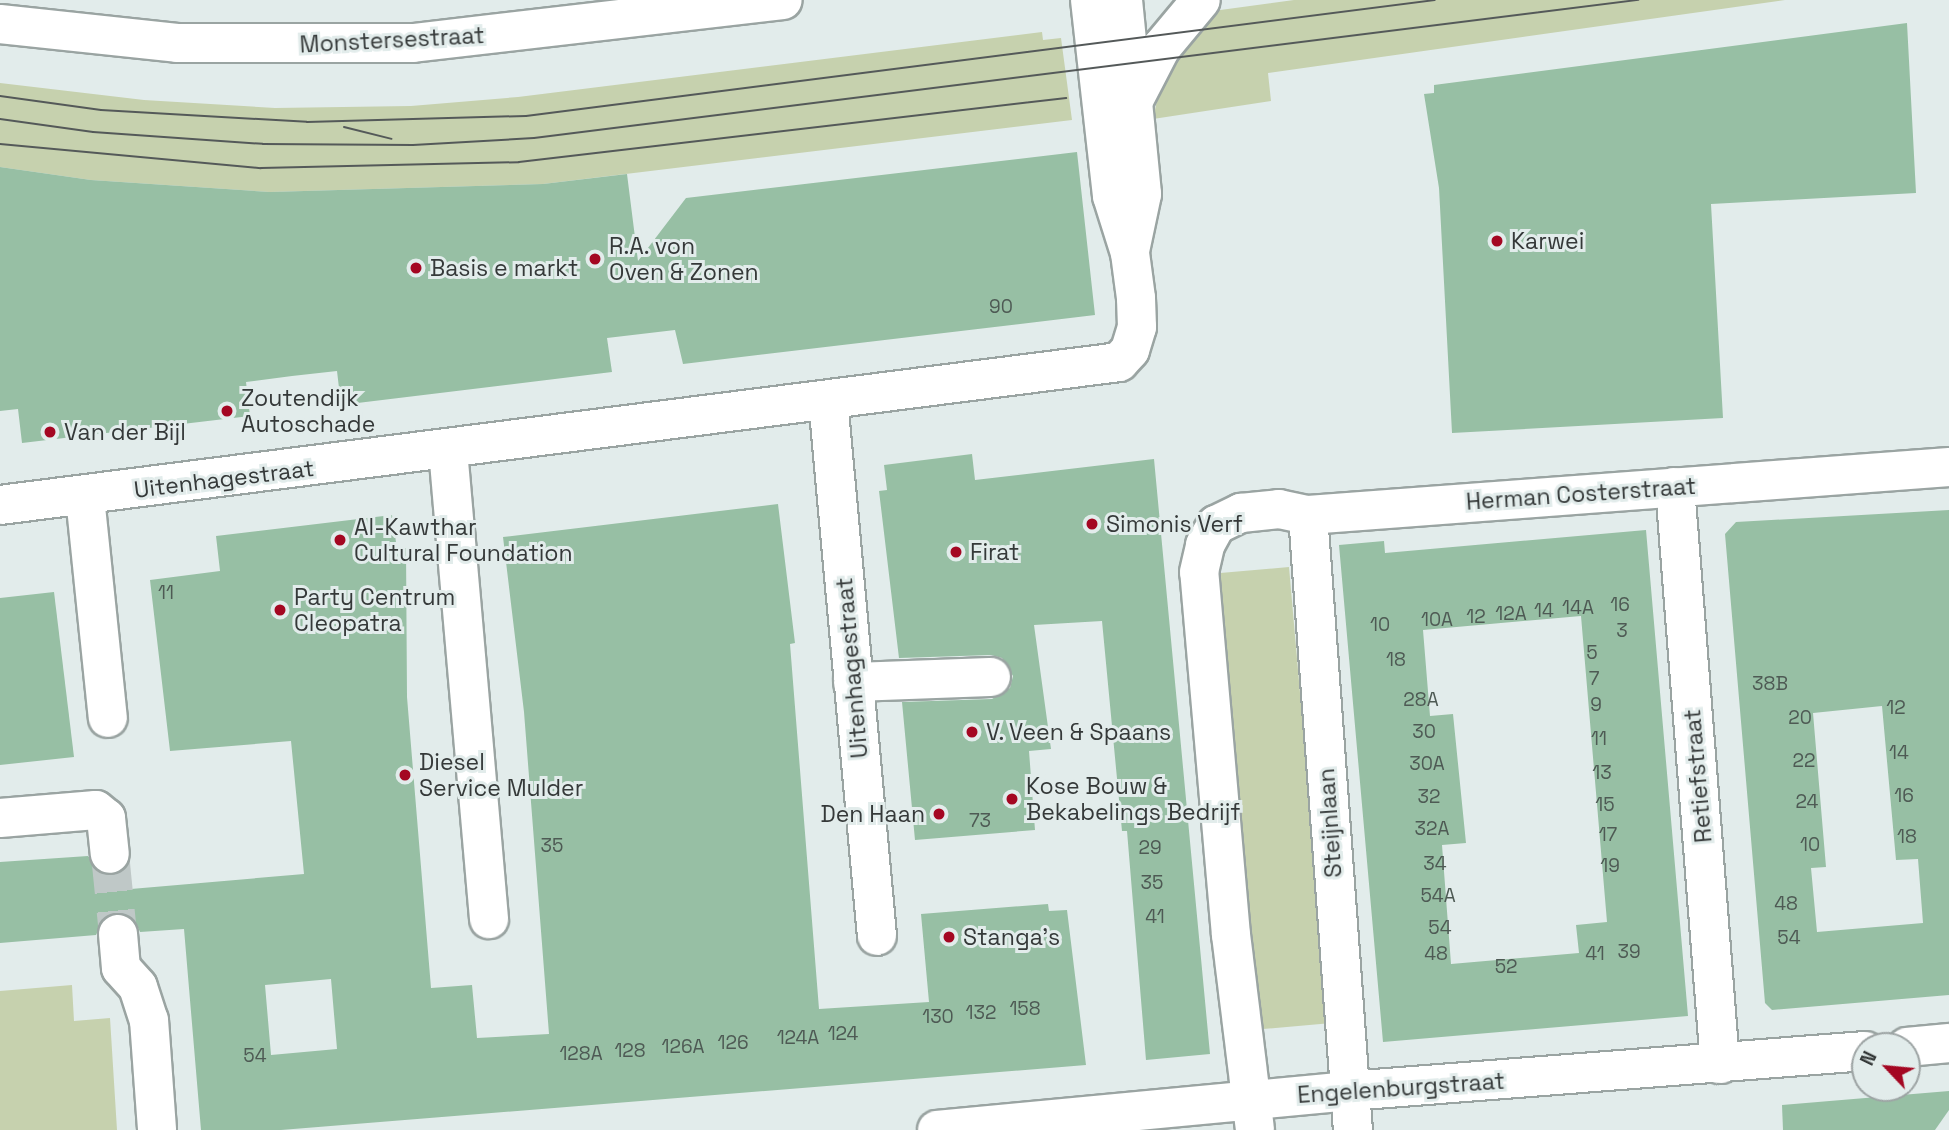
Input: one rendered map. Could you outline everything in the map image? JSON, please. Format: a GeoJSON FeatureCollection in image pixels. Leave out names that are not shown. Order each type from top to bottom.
{"type":"FeatureCollection","features":[{"type":"Feature","properties":{"kind":"street","name":"Monstersestraat"},"geometry":{"type":"LineString","coordinates":[[0,24],[177,43],[286,46],[413,43],[560,14],[783,0]]}},
{"type":"Feature","properties":{"kind":"street","name":"Uitenhagestraat"},"geometry":{"type":"LineString","coordinates":[[0,505],[85,498],[1119,362],[1130,350],[1138,327],[1130,253],[1112,196],[1090,0]]}},
{"type":"Feature","properties":{"kind":"street","name":"Uitenhagestraat"},"geometry":{"type":"LineString","coordinates":[[1123,0],[1142,194],[1130,253]]}},
{"type":"Feature","properties":{"kind":"street"},"geometry":{"type":"LineString","coordinates":[[1134,100],[1161,48],[1201,0]]}},
{"type":"Feature","properties":{"kind":"street","name":"Uitenhagestraat"},"geometry":{"type":"LineString","coordinates":[[828,400],[877,936]]}},
{"type":"Feature","properties":{"kind":"street"},"geometry":{"type":"LineString","coordinates":[[448,450],[489,919]]}},
{"type":"Feature","properties":{"kind":"street","name":"Herman Costerstraat"},"geometry":{"type":"LineString","coordinates":[[1254,1115],[1231,935],[1199,572],[1205,545],[1216,526],[1241,513],[1279,509],[1308,515],[1949,467]]}},
{"type":"Feature","properties":{"kind":"street","name":"Retiefstraat"},"geometry":{"type":"LineString","coordinates":[[1675,487],[1720,1064]]}},
{"type":"Feature","properties":{"kind":"street"},"geometry":{"type":"LineString","coordinates":[[85,498],[108,718]]}},
{"type":"Feature","properties":{"kind":"street","name":"Steijnlaan"},"geometry":{"type":"LineString","coordinates":[[1308,515],[1353,1130]]}},
{"type":"Feature","properties":{"kind":"street"},"geometry":{"type":"LineString","coordinates":[[853,682],[991,677]]}},
{"type":"Feature","properties":{"kind":"street"},"geometry":{"type":"LineString","coordinates":[[0,818],[96,810],[106,818],[110,854]]}},
{"type":"Feature","properties":{"kind":"street"},"geometry":{"type":"LineString","coordinates":[[119,951],[138,987],[149,1020],[157,1130]]}},
{"type":"Feature","properties":{"kind":"street"},"geometry":{"type":"LineString","coordinates":[[1921,1046],[1949,1043]]}},
{"type":"Feature","properties":{"kind":"street","name":"Engelenburgstraat"},"geometry":{"type":"LineString","coordinates":[[937,1130],[1254,1115],[1349,1091],[1851,1052]]}},
{"type":"Feature","properties":{"kind":"green space"},"geometry":{"type":"Polygon","coordinates":[[[1294,0],[1785,0],[1268,73],[1271,101],[1153,119],[1163,72],[1213,11],[1294,0]]]}},
{"type":"Feature","properties":{"kind":"green space"},"geometry":{"type":"Polygon","coordinates":[[[1042,32],[1043,40],[1061,38],[1072,120],[543,184],[270,192],[91,180],[0,167],[0,83],[144,100],[275,108],[411,106],[518,97],[1042,32]]]}},
{"type":"Feature","properties":{"kind":"green space"},"geometry":{"type":"Polygon","coordinates":[[[1289,567],[1329,1023],[1260,1029],[1220,573],[1289,567]]]}},
{"type":"Feature","properties":{"kind":"green space"},"geometry":{"type":"Polygon","coordinates":[[[72,985],[74,1021],[110,1018],[117,1130],[0,1130],[0,991],[72,985]]]}},
{"type":"Feature","properties":{"kind":"building"},"geometry":{"type":"Polygon","coordinates":[[[1907,23],[1916,193],[1711,204],[1723,418],[1452,433],[1439,188],[1424,94],[1434,93],[1434,85],[1907,23]]]}},
{"type":"Feature","properties":{"kind":"building"},"geometry":{"type":"Polygon","coordinates":[[[1077,152],[1095,315],[683,364],[675,330],[607,338],[612,372],[341,405],[337,371],[292,376],[246,382],[250,416],[22,443],[18,409],[0,411],[0,167],[91,180],[270,192],[543,184],[627,174],[638,261],[686,198],[1077,152]]]}},
{"type":"Feature","properties":{"kind":"building"},"geometry":{"type":"Polygon","coordinates":[[[972,454],[975,480],[1154,459],[1210,1054],[1146,1060],[1127,831],[1122,831],[1102,621],[1034,625],[1051,749],[1029,751],[1035,830],[915,840],[902,702],[992,699],[1010,688],[1013,676],[1002,658],[991,655],[899,658],[879,491],[887,490],[884,465],[972,454]]]}},
{"type":"Feature","properties":{"kind":"building"},"geometry":{"type":"Polygon","coordinates":[[[778,504],[795,643],[790,644],[819,1009],[929,1002],[921,914],[1048,904],[1049,911],[1067,910],[1086,1065],[281,1130],[201,1130],[184,929],[140,932],[135,921],[117,912],[105,917],[96,935],[0,943],[0,862],[88,856],[102,874],[113,876],[129,864],[131,889],[304,874],[291,741],[170,751],[150,580],[220,571],[216,536],[392,515],[397,549],[406,548],[407,697],[431,988],[472,985],[477,1038],[549,1034],[524,712],[503,537],[778,504]],[[331,979],[265,985],[271,1055],[337,1049],[331,979]]]}},
{"type":"Feature","properties":{"kind":"building"},"geometry":{"type":"Polygon","coordinates":[[[1949,510],[1949,995],[1772,1010],[1765,1003],[1725,534],[1736,522],[1949,510]],[[1882,706],[1813,713],[1826,867],[1811,868],[1817,932],[1923,923],[1918,859],[1896,860],[1882,706]]]}},
{"type":"Feature","properties":{"kind":"building"},"geometry":{"type":"Polygon","coordinates":[[[1646,530],[1688,1016],[1383,1042],[1339,545],[1384,541],[1385,553],[1646,530]],[[1581,616],[1423,630],[1430,716],[1453,714],[1466,843],[1442,845],[1451,964],[1579,953],[1576,925],[1607,922],[1581,616]]]}},
{"type":"Feature","properties":{"kind":"building"},"geometry":{"type":"Polygon","coordinates":[[[54,592],[74,757],[0,765],[0,598],[54,592]]]}},
{"type":"Feature","properties":{"kind":"building"},"geometry":{"type":"Polygon","coordinates":[[[1949,1091],[1949,1110],[1935,1130],[1783,1130],[1782,1105],[1851,1099],[1851,1102],[1921,1102],[1921,1093],[1949,1091]]]}},
{"type":"Feature","properties":{"kind":"tunnel"},"geometry":{"type":"LineString","coordinates":[[110,854],[118,934]]}},
{"type":"Feature","properties":{"kind":"tram line"},"geometry":{"type":"LineString","coordinates":[[0,96],[101,110],[307,122],[526,116],[1435,0]]}},
{"type":"Feature","properties":{"kind":"tram line"},"geometry":{"type":"LineString","coordinates":[[0,119],[93,132],[263,144],[413,145],[534,138],[1638,0]]}},
{"type":"Feature","properties":{"kind":"tram line"},"geometry":{"type":"LineString","coordinates":[[0,144],[261,168],[519,162],[1066,98]]}},
{"type":"Feature","properties":{"kind":"tram line"},"geometry":{"type":"LineString","coordinates":[[344,127],[392,139]]}},
{"type":"Feature","properties":{"kind":"place","name":"Karwei"},"geometry":{"type":"Point","coordinates":[1497,241]}},
{"type":"Feature","properties":{"kind":"place","name":"R.A. von Oven & Zonen"},"geometry":{"type":"Point","coordinates":[595,259]}},
{"type":"Feature","properties":{"kind":"place","name":"Basis e markt"},"geometry":{"type":"Point","coordinates":[416,268]}},
{"type":"Feature","properties":{"kind":"place","name":"Zoutendijk Autoschade"},"geometry":{"type":"Point","coordinates":[227,411]}},
{"type":"Feature","properties":{"kind":"place","name":"Van der Bijl"},"geometry":{"type":"Point","coordinates":[50,432]}},
{"type":"Feature","properties":{"kind":"place","name":"Simonis Verf"},"geometry":{"type":"Point","coordinates":[1092,524]}},
{"type":"Feature","properties":{"kind":"place","name":"Al-Kawthar Cultural Foundation"},"geometry":{"type":"Point","coordinates":[340,540]}},
{"type":"Feature","properties":{"kind":"place","name":"Firat"},"geometry":{"type":"Point","coordinates":[956,552]}},
{"type":"Feature","properties":{"kind":"place","name":"Party Centrum Cleopatra"},"geometry":{"type":"Point","coordinates":[280,610]}},
{"type":"Feature","properties":{"kind":"place","name":"V. Veen & Spaans"},"geometry":{"type":"Point","coordinates":[972,732]}},
{"type":"Feature","properties":{"kind":"place","name":"Diesel Service Mulder"},"geometry":{"type":"Point","coordinates":[405,775]}},
{"type":"Feature","properties":{"kind":"place","name":"Kose Bouw & Bekabelings Bedrijf"},"geometry":{"type":"Point","coordinates":[1012,799]}},
{"type":"Feature","properties":{"kind":"place","name":"Den Haan"},"geometry":{"type":"Point","coordinates":[939,814]}},
{"type":"Feature","properties":{"kind":"place","name":"Stanga's"},"geometry":{"type":"Point","coordinates":[949,937]}}]}
